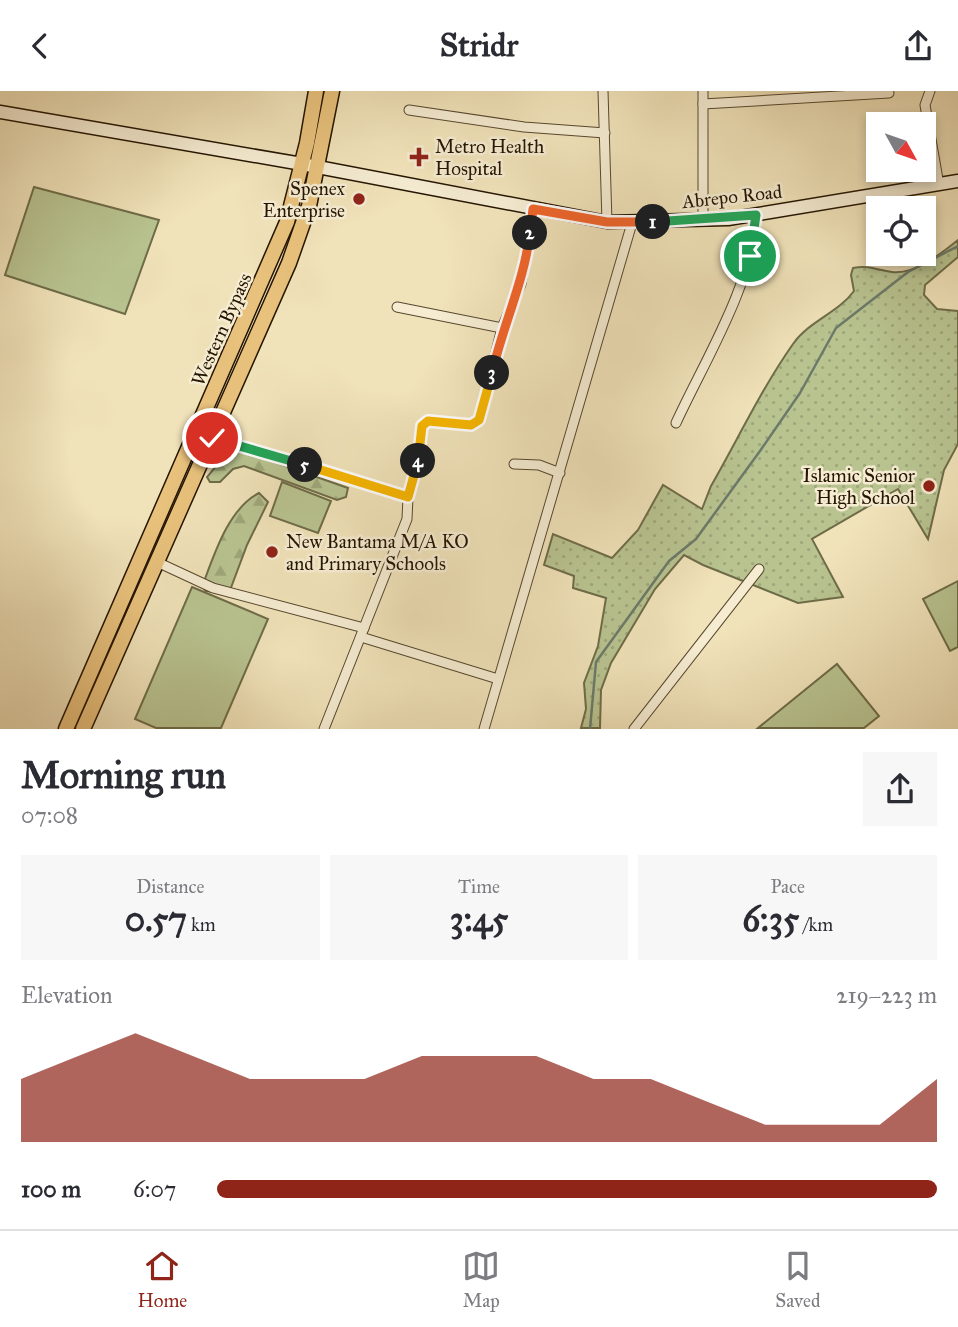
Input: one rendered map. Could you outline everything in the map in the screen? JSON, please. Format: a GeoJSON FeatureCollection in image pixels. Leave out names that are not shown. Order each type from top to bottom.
{"type":"FeatureCollection","features":[{"type":"Feature","properties":{"kind":"highway","name":"Western Bypass"},"geometry":{"type":"LineString","coordinates":[[66,729],[287,222],[302,164],[316,91]]}},
{"type":"Feature","properties":{"kind":"highway","name":"Western Bypass"},"geometry":{"type":"LineString","coordinates":[[83,729],[281,283],[305,216],[318,168],[332,91]]}},
{"type":"Feature","properties":{"kind":"main road","name":"Abrepo Road"},"geometry":{"type":"LineString","coordinates":[[0,112],[302,164],[607,222],[632,223],[756,215],[958,181]]}},
{"type":"Feature","properties":{"kind":"street"},"geometry":{"type":"LineString","coordinates":[[603,91],[607,222]]}},
{"type":"Feature","properties":{"kind":"street"},"geometry":{"type":"LineString","coordinates":[[703,91],[703,219]]}},
{"type":"Feature","properties":{"kind":"street"},"geometry":{"type":"LineString","coordinates":[[930,91],[925,105],[939,185]]}},
{"type":"Feature","properties":{"kind":"street"},"geometry":{"type":"LineString","coordinates":[[703,104],[889,93]]}},
{"type":"Feature","properties":{"kind":"street"},"geometry":{"type":"LineString","coordinates":[[409,110],[524,127],[605,133]]}},
{"type":"Feature","properties":{"kind":"street"},"geometry":{"type":"LineString","coordinates":[[324,729],[407,519],[408,497],[420,452],[422,426],[428,421],[471,425],[479,420],[502,328],[521,283],[533,209]]}},
{"type":"Feature","properties":{"kind":"street"},"geometry":{"type":"LineString","coordinates":[[676,423],[740,285],[750,256],[756,215]]}},
{"type":"Feature","properties":{"kind":"street"},"geometry":{"type":"LineString","coordinates":[[484,729],[632,223]]}},
{"type":"Feature","properties":{"kind":"street"},"geometry":{"type":"LineString","coordinates":[[397,307],[502,328]]}},
{"type":"Feature","properties":{"kind":"street"},"geometry":{"type":"LineString","coordinates":[[212,438],[408,497]]}},
{"type":"Feature","properties":{"kind":"street"},"geometry":{"type":"LineString","coordinates":[[514,464],[539,465],[559,473]]}},
{"type":"Feature","properties":{"kind":"street"},"geometry":{"type":"LineString","coordinates":[[157,562],[213,588],[363,632],[498,679]]}},
{"type":"Feature","properties":{"kind":"street"},"geometry":{"type":"LineString","coordinates":[[634,729],[759,569]]}},
{"type":"Feature","properties":{"kind":"green space"},"geometry":{"type":"Polygon","coordinates":[[[34,187],[159,220],[125,314],[5,275],[34,187]]]}},
{"type":"Feature","properties":{"kind":"green space"},"geometry":{"type":"Polygon","coordinates":[[[958,240],[958,257],[925,285],[924,295],[937,309],[958,311],[958,444],[944,470],[928,539],[898,489],[812,539],[843,597],[798,603],[684,555],[655,589],[611,663],[601,690],[600,728],[581,728],[586,709],[584,683],[598,646],[606,598],[573,588],[574,576],[544,565],[553,534],[612,558],[638,530],[663,485],[702,509],[711,486],[750,414],[793,344],[807,329],[854,291],[851,275],[853,268],[868,267],[900,272],[920,266],[936,266],[936,256],[958,240]]]}},
{"type":"Feature","properties":{"kind":"green space"},"geometry":{"type":"Polygon","coordinates":[[[240,450],[348,488],[346,497],[337,500],[244,466],[233,469],[220,482],[210,482],[207,477],[222,459],[240,450]]]}},
{"type":"Feature","properties":{"kind":"green space"},"geometry":{"type":"Polygon","coordinates":[[[282,482],[331,501],[318,533],[270,516],[282,482]]]}},
{"type":"Feature","properties":{"kind":"green space"},"geometry":{"type":"Polygon","coordinates":[[[259,493],[268,502],[247,545],[229,593],[206,591],[202,587],[223,534],[239,510],[259,493]]]}},
{"type":"Feature","properties":{"kind":"green space"},"geometry":{"type":"Polygon","coordinates":[[[958,581],[958,647],[950,651],[923,599],[958,581]]]}},
{"type":"Feature","properties":{"kind":"green space"},"geometry":{"type":"Polygon","coordinates":[[[192,587],[268,619],[221,728],[156,728],[135,719],[192,587]]]}},
{"type":"Feature","properties":{"kind":"green space"},"geometry":{"type":"Polygon","coordinates":[[[837,664],[879,716],[864,728],[758,728],[837,664]]]}},
{"type":"Feature","properties":{"kind":"waterway"},"geometry":{"type":"LineString","coordinates":[[590,729],[596,662],[669,561],[696,539],[760,451],[800,393],[836,328],[908,272],[958,246]]}},
{"type":"Feature","properties":{"kind":"place","name":"Metro Health Hospital"},"geometry":{"type":"Point","coordinates":[419,157]}},
{"type":"Feature","properties":{"kind":"place","name":"Spenex Enterprise"},"geometry":{"type":"Point","coordinates":[359,199]}},
{"type":"Feature","properties":{"kind":"place","name":"Islamic Senior High School"},"geometry":{"type":"Point","coordinates":[929,486]}},
{"type":"Feature","properties":{"kind":"place","name":"New Bantama M/A KO and Primary Schools"},"geometry":{"type":"Point","coordinates":[272,552]}},
{"type":"Feature","properties":{"kind":"route"},"geometry":{"type":"LineString","coordinates":[[212,438],[408,497],[420,452],[422,426],[428,421],[471,425],[479,420],[502,328],[521,283],[533,209],[607,222],[632,223],[727,219],[756,215],[750,256]]}}]}
